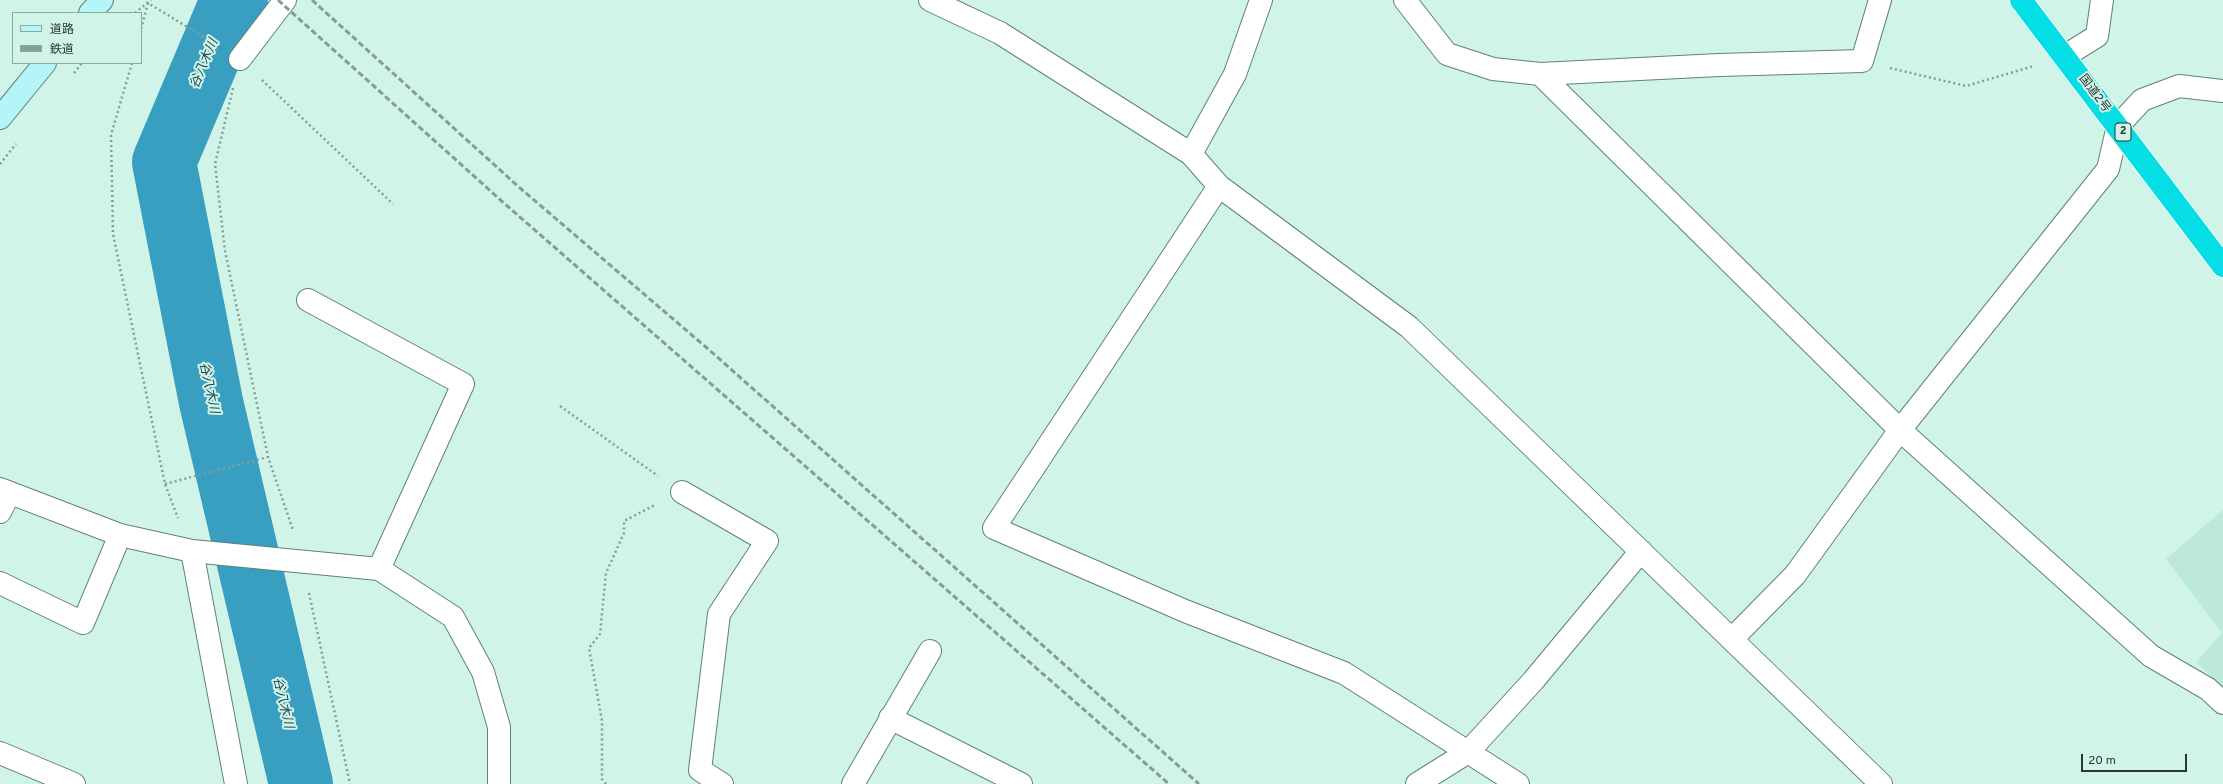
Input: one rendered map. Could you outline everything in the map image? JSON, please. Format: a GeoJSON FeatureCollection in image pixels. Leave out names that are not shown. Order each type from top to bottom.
{"type":"FeatureCollection","features":[{"type":"Feature","properties":{"kind":"highway","name":"国道2号"},"geometry":{"type":"LineString","coordinates":[[2022,0],[2223,266]]}},
{"type":"Feature","properties":{"kind":"street"},"geometry":{"type":"LineString","coordinates":[[91,12],[102,0]]}},
{"type":"Feature","properties":{"kind":"street"},"geometry":{"type":"LineString","coordinates":[[240,59],[286,0]]}},
{"type":"Feature","properties":{"kind":"street"},"geometry":{"type":"LineString","coordinates":[[930,0],[1000,34],[1191,154],[1219,186],[1409,327],[1881,784]]}},
{"type":"Feature","properties":{"kind":"street"},"geometry":{"type":"LineString","coordinates":[[1191,154],[1235,74],[1261,0]]}},
{"type":"Feature","properties":{"kind":"street"},"geometry":{"type":"LineString","coordinates":[[1405,0],[1447,54],[1493,69],[1540,74],[1719,65],[1862,61],[1880,0]]}},
{"type":"Feature","properties":{"kind":"street"},"geometry":{"type":"LineString","coordinates":[[2065,56],[2097,36],[2102,0]]}},
{"type":"Feature","properties":{"kind":"street"},"geometry":{"type":"LineString","coordinates":[[0,118],[43,64]]}},
{"type":"Feature","properties":{"kind":"street"},"geometry":{"type":"LineString","coordinates":[[1540,74],[1900,430],[2151,656],[2208,689],[2223,703]]}},
{"type":"Feature","properties":{"kind":"street"},"geometry":{"type":"LineString","coordinates":[[1732,639],[1795,575],[1900,430],[2108,169],[2118,126],[2142,100],[2179,86],[2223,91]]}},
{"type":"Feature","properties":{"kind":"street"},"geometry":{"type":"LineString","coordinates":[[1219,186],[994,528],[1185,611],[1344,673],[1518,784]]}},
{"type":"Feature","properties":{"kind":"street"},"geometry":{"type":"LineString","coordinates":[[308,300],[463,384],[379,569]]}},
{"type":"Feature","properties":{"kind":"street"},"geometry":{"type":"LineString","coordinates":[[682,492],[767,541],[718,614],[700,770],[722,784]]}},
{"type":"Feature","properties":{"kind":"street"},"geometry":{"type":"LineString","coordinates":[[3,498],[120,535],[192,551],[302,560],[379,569],[453,617],[483,672],[499,727],[499,784]]}},
{"type":"Feature","properties":{"kind":"street"},"geometry":{"type":"LineString","coordinates":[[0,583],[83,623],[120,535]]}},
{"type":"Feature","properties":{"kind":"street"},"geometry":{"type":"LineString","coordinates":[[192,551],[236,784]]}},
{"type":"Feature","properties":{"kind":"street"},"geometry":{"type":"LineString","coordinates":[[1417,784],[1468,752],[1533,681],[1641,551]]}},
{"type":"Feature","properties":{"kind":"street"},"geometry":{"type":"LineString","coordinates":[[853,784],[930,651]]}},
{"type":"Feature","properties":{"kind":"street"},"geometry":{"type":"LineString","coordinates":[[890,718],[1021,784]]}},
{"type":"Feature","properties":{"kind":"street"},"geometry":{"type":"LineString","coordinates":[[0,753],[74,784]]}},
{"type":"Feature","properties":{"kind":"path"},"geometry":{"type":"LineString","coordinates":[[136,12],[151,0]]}},
{"type":"Feature","properties":{"kind":"path"},"geometry":{"type":"LineString","coordinates":[[142,25],[148,3]]}},
{"type":"Feature","properties":{"kind":"path"},"geometry":{"type":"LineString","coordinates":[[148,3],[240,59],[393,204]]}},
{"type":"Feature","properties":{"kind":"path"},"geometry":{"type":"LineString","coordinates":[[1862,61],[1966,86],[2065,56]]}},
{"type":"Feature","properties":{"kind":"path"},"geometry":{"type":"LineString","coordinates":[[240,59],[215,164],[225,251],[268,457],[302,560],[350,784]]}},
{"type":"Feature","properties":{"kind":"path"},"geometry":{"type":"LineString","coordinates":[[132,64],[111,135],[113,234],[165,484],[192,551]]}},
{"type":"Feature","properties":{"kind":"path"},"geometry":{"type":"LineString","coordinates":[[560,406],[682,492],[624,520],[624,534],[606,573],[600,634],[589,648],[602,721],[602,779],[606,784]]}},
{"type":"Feature","properties":{"kind":"path"},"geometry":{"type":"LineString","coordinates":[[165,484],[268,457]]}},
{"type":"Feature","properties":{"kind":"shaded area"},"geometry":{"type":"Polygon","coordinates":[[[2223,510],[2223,688],[2196,662],[2222,633],[2166,559],[2223,510]]]}},
{"type":"Feature","properties":{"kind":"waterway","name":"谷八木川"},"geometry":{"type":"LineString","coordinates":[[236,0],[227,13],[164,162],[211,402],[301,784]]}},
{"type":"Feature","properties":{"kind":"railway"},"geometry":{"type":"LineString","coordinates":[[278,0],[505,204],[1169,784]]}},
{"type":"Feature","properties":{"kind":"railway"},"geometry":{"type":"LineString","coordinates":[[312,0],[520,188],[707,348],[1199,784]]}}]}
